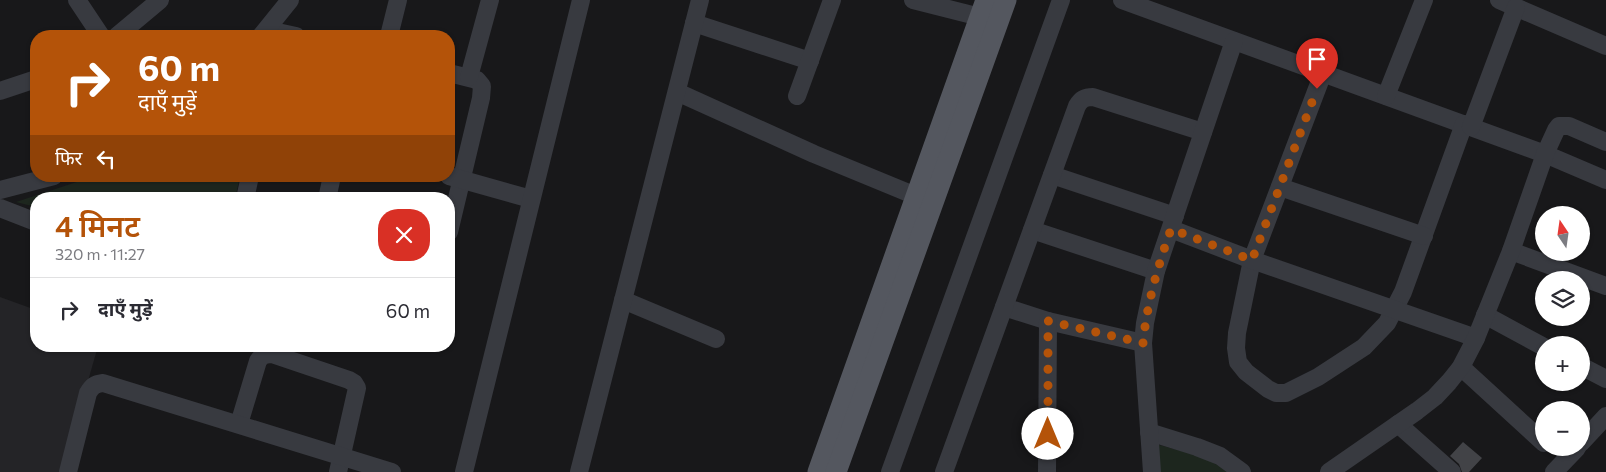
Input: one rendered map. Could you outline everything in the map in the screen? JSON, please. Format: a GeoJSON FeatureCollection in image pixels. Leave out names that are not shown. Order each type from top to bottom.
{"type":"FeatureCollection","features":[{"type":"Feature","properties":{"kind":"main road"},"geometry":{"type":"LineString","coordinates":[[818,472],[916,196],[988,13],[1006,0]]}},
{"type":"Feature","properties":{"kind":"main road"},"geometry":{"type":"LineString","coordinates":[[836,472],[988,13]]}},
{"type":"Feature","properties":{"kind":"street"},"geometry":{"type":"LineString","coordinates":[[77,0],[97,30]]}},
{"type":"Feature","properties":{"kind":"street"},"geometry":{"type":"LineString","coordinates":[[124,30],[160,0]]}},
{"type":"Feature","properties":{"kind":"street"},"geometry":{"type":"LineString","coordinates":[[279,30],[290,0]]}},
{"type":"Feature","properties":{"kind":"street"},"geometry":{"type":"LineString","coordinates":[[390,30],[398,0]]}},
{"type":"Feature","properties":{"kind":"street"},"geometry":{"type":"LineString","coordinates":[[469,77],[490,0]]}},
{"type":"Feature","properties":{"kind":"street"},"geometry":{"type":"LineString","coordinates":[[464,472],[581,0]]}},
{"type":"Feature","properties":{"kind":"street"},"geometry":{"type":"LineString","coordinates":[[580,472],[700,0]]}},
{"type":"Feature","properties":{"kind":"street"},"geometry":{"type":"LineString","coordinates":[[797,96],[832,0]]}},
{"type":"Feature","properties":{"kind":"street"},"geometry":{"type":"LineString","coordinates":[[913,0],[988,13]]}},
{"type":"Feature","properties":{"kind":"street"},"geometry":{"type":"LineString","coordinates":[[890,472],[1061,0]]}},
{"type":"Feature","properties":{"kind":"street"},"geometry":{"type":"LineString","coordinates":[[1122,0],[1545,154],[1606,180]]}},
{"type":"Feature","properties":{"kind":"street"},"geometry":{"type":"LineString","coordinates":[[1386,96],[1424,0]]}},
{"type":"Feature","properties":{"kind":"street"},"geometry":{"type":"LineString","coordinates":[[1499,0],[1606,46]]}},
{"type":"Feature","properties":{"kind":"street"},"geometry":{"type":"LineString","coordinates":[[1323,73],[1252,260],[1237,333],[1236,348],[1238,362],[1246,372],[1276,393],[1286,394],[1318,377],[1364,347],[1387,323],[1403,292],[1516,7]]}},
{"type":"Feature","properties":{"kind":"street"},"geometry":{"type":"LineString","coordinates":[[694,23],[810,61]]}},
{"type":"Feature","properties":{"kind":"street"},"geometry":{"type":"LineString","coordinates":[[1152,472],[1143,343],[1145,324],[1156,271],[1234,41]]}},
{"type":"Feature","properties":{"kind":"street"},"geometry":{"type":"LineString","coordinates":[[455,74],[477,80],[482,86],[481,98],[455,177],[531,199]]}},
{"type":"Feature","properties":{"kind":"street"},"geometry":{"type":"LineString","coordinates":[[0,91],[30,81]]}},
{"type":"Feature","properties":{"kind":"street"},"geometry":{"type":"LineString","coordinates":[[677,92],[805,150],[916,196]]}},
{"type":"Feature","properties":{"kind":"street"},"geometry":{"type":"LineString","coordinates":[[944,472],[1080,100],[1086,97],[1093,97],[1203,132]]}},
{"type":"Feature","properties":{"kind":"street"},"geometry":{"type":"LineString","coordinates":[[1329,472],[1435,397],[1460,367],[1476,338],[1511,251],[1545,154],[1559,126],[1569,126],[1606,142]]}},
{"type":"Feature","properties":{"kind":"street"},"geometry":{"type":"LineString","coordinates":[[1052,175],[1173,222],[1252,260],[1476,338]]}},
{"type":"Feature","properties":{"kind":"street"},"geometry":{"type":"LineString","coordinates":[[0,190],[31,182]]}},
{"type":"Feature","properties":{"kind":"street"},"geometry":{"type":"LineString","coordinates":[[1280,187],[1424,236]]}},
{"type":"Feature","properties":{"kind":"street"},"geometry":{"type":"LineString","coordinates":[[0,208],[30,220]]}},
{"type":"Feature","properties":{"kind":"street"},"geometry":{"type":"LineString","coordinates":[[1032,230],[1156,271]]}},
{"type":"Feature","properties":{"kind":"street"},"geometry":{"type":"LineString","coordinates":[[1511,251],[1606,286]]}},
{"type":"Feature","properties":{"kind":"street"},"geometry":{"type":"LineString","coordinates":[[623,300],[716,339]]}},
{"type":"Feature","properties":{"kind":"street"},"geometry":{"type":"LineString","coordinates":[[1004,307],[1048,321],[1143,343]]}},
{"type":"Feature","properties":{"kind":"street"},"geometry":{"type":"LineString","coordinates":[[1485,315],[1535,342]]}},
{"type":"Feature","properties":{"kind":"street"},"geometry":{"type":"LineString","coordinates":[[1047,472],[1048,321]]}},
{"type":"Feature","properties":{"kind":"street"},"geometry":{"type":"LineString","coordinates":[[239,424],[261,356],[272,354],[349,380],[354,383],[356,394],[340,464]]}},
{"type":"Feature","properties":{"kind":"street"},"geometry":{"type":"LineString","coordinates":[[1460,367],[1535,435]]}},
{"type":"Feature","properties":{"kind":"street"},"geometry":{"type":"LineString","coordinates":[[1590,371],[1606,379]]}},
{"type":"Feature","properties":{"kind":"street"},"geometry":{"type":"LineString","coordinates":[[68,472],[88,393],[96,384],[103,383],[239,424],[340,464],[392,472]]}},
{"type":"Feature","properties":{"kind":"street"},"geometry":{"type":"LineString","coordinates":[[1590,433],[1606,416]]}},
{"type":"Feature","properties":{"kind":"street"},"geometry":{"type":"LineString","coordinates":[[1398,424],[1452,472]]}},
{"type":"Feature","properties":{"kind":"street"},"geometry":{"type":"LineString","coordinates":[[1149,432],[1220,456],[1242,472]]}},
{"type":"Feature","properties":{"kind":"street"},"geometry":{"type":"LineString","coordinates":[[1553,456],[1559,467],[1569,456]]}},
{"type":"Feature","properties":{"kind":"shaded area"},"geometry":{"type":"Polygon","coordinates":[[[77,182],[239,182],[237,192],[46,192],[77,182]]]}},
{"type":"Feature","properties":{"kind":"shaded area"},"geometry":{"type":"Polygon","coordinates":[[[30,197],[30,206],[16,202],[30,197]]]}},
{"type":"Feature","properties":{"kind":"shaded area"},"geometry":{"type":"Polygon","coordinates":[[[0,297],[30,308],[30,352],[96,352],[62,472],[0,472],[0,297]]]}},
{"type":"Feature","properties":{"kind":"shaded area"},"geometry":{"type":"Polygon","coordinates":[[[1156,444],[1203,457],[1230,472],[1160,472],[1156,444]]]}},
{"type":"Feature","properties":{"kind":"building"},"geometry":{"type":"Polygon","coordinates":[[[1463,442],[1482,458],[1469,472],[1462,472],[1459,464],[1450,456],[1463,442]]]}},
{"type":"Feature","properties":{"kind":"route"},"geometry":{"type":"LineString","coordinates":[[1048,434],[1048,321],[1143,343],[1156,271],[1171,229],[1252,260],[1317,89]]}}]}
